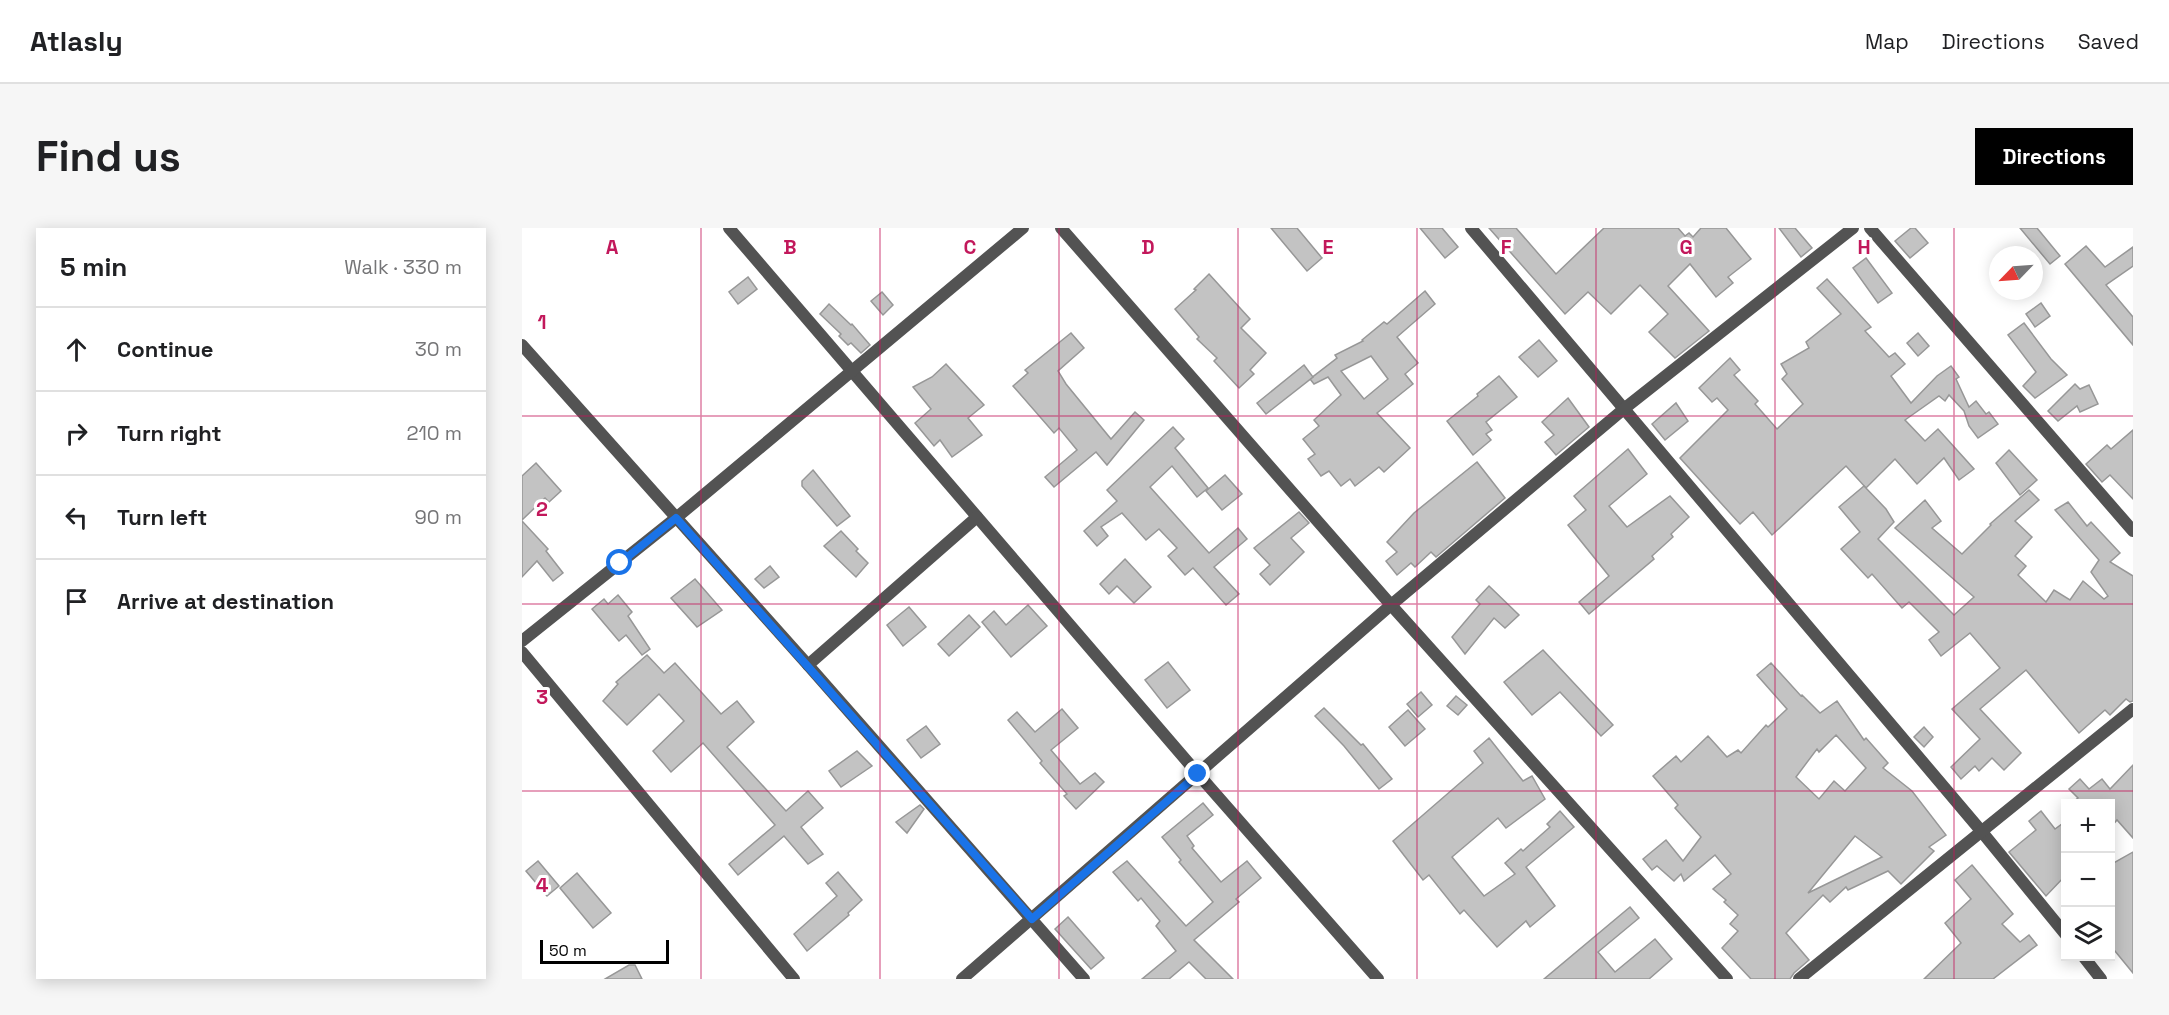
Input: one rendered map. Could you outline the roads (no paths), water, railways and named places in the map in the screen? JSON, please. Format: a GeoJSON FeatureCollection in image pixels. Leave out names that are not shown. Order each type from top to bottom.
{"type":"FeatureCollection","features":[{"type":"Feature","properties":{"kind":"street"},"geometry":{"type":"LineString","coordinates":[[729,228],[1198,774],[1378,979]]}},
{"type":"Feature","properties":{"kind":"street"},"geometry":{"type":"LineString","coordinates":[[522,641],[676,518],[1023,228]]}},
{"type":"Feature","properties":{"kind":"street"},"geometry":{"type":"LineString","coordinates":[[1061,228],[1391,605],[1727,979]]}},
{"type":"Feature","properties":{"kind":"street"},"geometry":{"type":"LineString","coordinates":[[1471,228],[1982,832],[2061,929]]}},
{"type":"Feature","properties":{"kind":"street"},"geometry":{"type":"LineString","coordinates":[[962,979],[1391,605],[1625,408],[1853,228]]}},
{"type":"Feature","properties":{"kind":"street"},"geometry":{"type":"LineString","coordinates":[[1870,228],[2133,531]]}},
{"type":"Feature","properties":{"kind":"street"},"geometry":{"type":"LineString","coordinates":[[522,345],[1084,979]]}},
{"type":"Feature","properties":{"kind":"street"},"geometry":{"type":"LineString","coordinates":[[808,665],[977,517]]}},
{"type":"Feature","properties":{"kind":"street"},"geometry":{"type":"LineString","coordinates":[[522,652],[794,979]]}},
{"type":"Feature","properties":{"kind":"street"},"geometry":{"type":"LineString","coordinates":[[1799,979],[2133,709]]}},
{"type":"Feature","properties":{"kind":"street"},"geometry":{"type":"LineString","coordinates":[[2086,961],[2101,979]]}}]}
